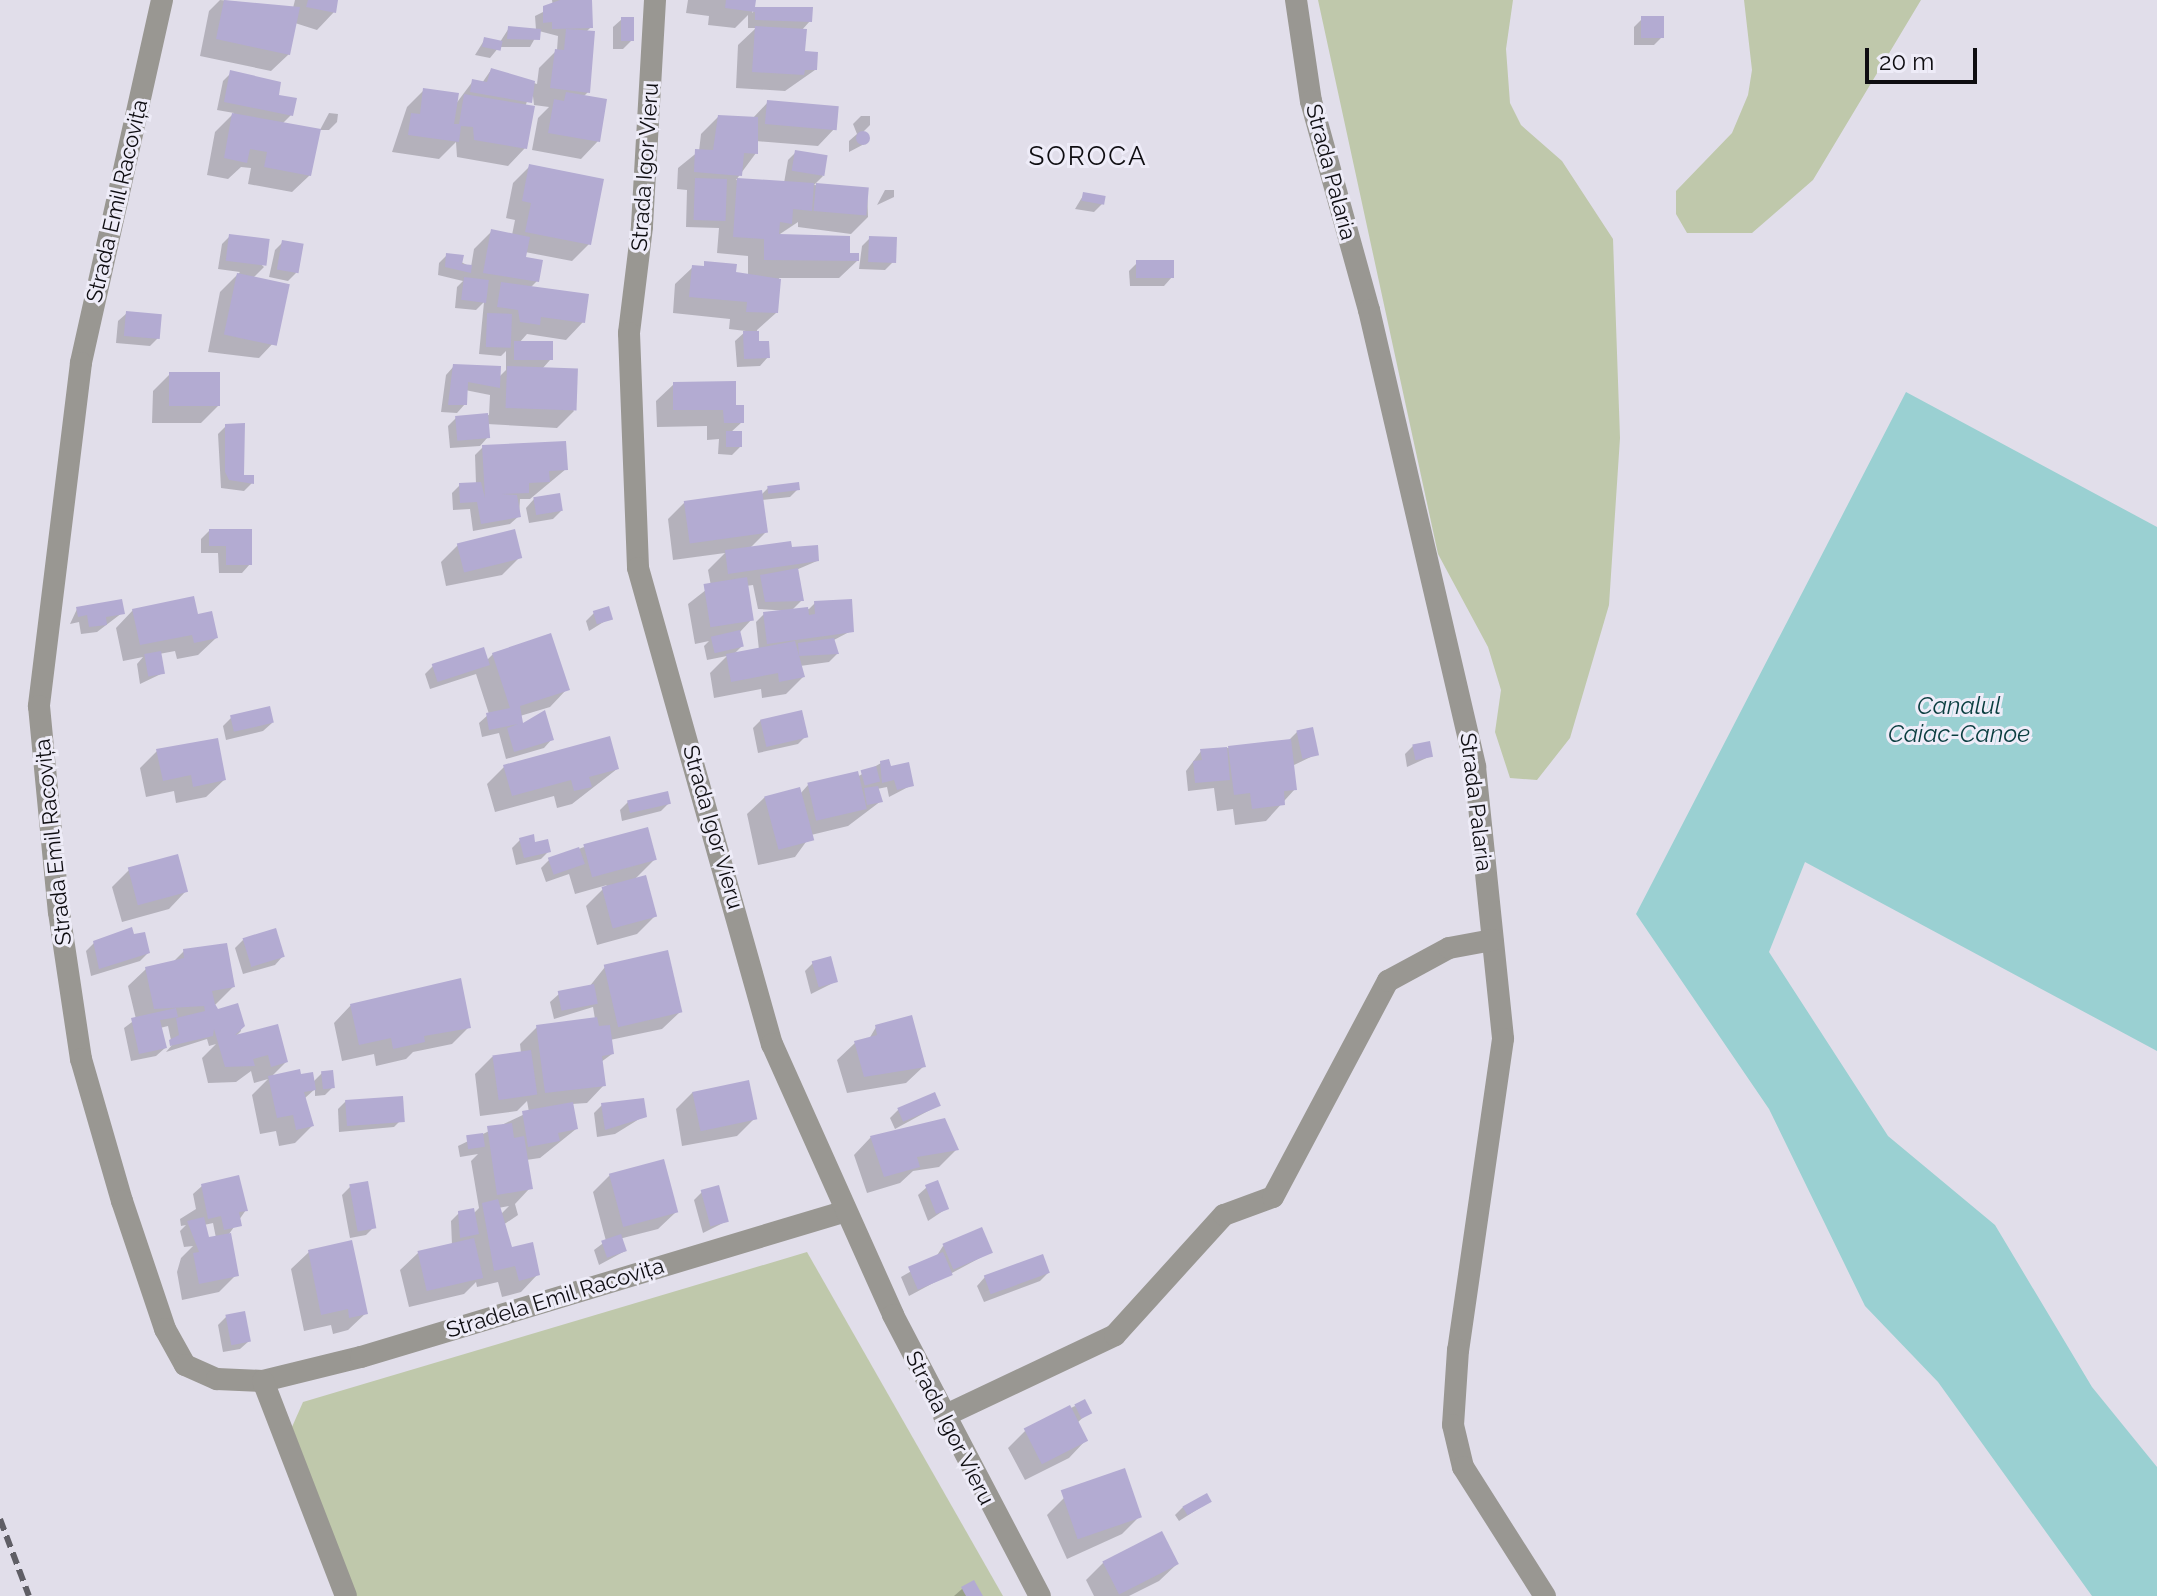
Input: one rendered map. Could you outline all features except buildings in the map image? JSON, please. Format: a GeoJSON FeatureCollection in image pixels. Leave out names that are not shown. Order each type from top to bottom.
{"type":"FeatureCollection","features":[{"type":"Feature","properties":{"kind":"street","name":"Strada Emil Racovița"},"geometry":{"type":"LineString","coordinates":[[162,0],[81,363],[39,706],[81,1059],[122,1201],[165,1329],[185,1365],[217,1379],[263,1381]]}},
{"type":"Feature","properties":{"kind":"street","name":"Strada Igor Vieru"},"geometry":{"type":"LineString","coordinates":[[655,0],[642,227],[629,333],[638,568],[772,1044],[846,1211],[944,1416],[1040,1596]]}},
{"type":"Feature","properties":{"kind":"street","name":"Strada Palaria"},"geometry":{"type":"LineString","coordinates":[[1296,0],[1311,101],[1369,310],[1416,527],[1453,659],[1475,767],[1503,1039],[1458,1350],[1453,1425],[1463,1467],[1545,1596]]}},
{"type":"Feature","properties":{"kind":"street"},"geometry":{"type":"LineString","coordinates":[[944,1416],[1115,1335],[1224,1215],[1273,1197],[1388,981],[1449,948],[1492,940]]}},
{"type":"Feature","properties":{"kind":"street","name":"Stradela Emil Racovița"},"geometry":{"type":"LineString","coordinates":[[263,1381],[361,1357],[846,1211]]}},
{"type":"Feature","properties":{"kind":"street"},"geometry":{"type":"LineString","coordinates":[[263,1381],[346,1596]]}},
{"type":"Feature","properties":{"kind":"shaded area"},"geometry":{"type":"Polygon","coordinates":[[[1318,0],[1513,0],[1506,49],[1510,103],[1521,125],[1562,161],[1613,239],[1620,438],[1609,605],[1570,738],[1537,780],[1510,778],[1495,732],[1501,690],[1488,647],[1438,554],[1318,0]]]}},
{"type":"Feature","properties":{"kind":"shaded area"},"geometry":{"type":"Polygon","coordinates":[[[1744,0],[1921,0],[1813,180],[1752,233],[1687,233],[1676,214],[1676,191],[1732,133],[1748,95],[1752,70],[1744,0]]]}},
{"type":"Feature","properties":{"kind":"shaded area"},"geometry":{"type":"Polygon","coordinates":[[[807,1252],[1003,1596],[356,1596],[292,1427],[303,1402],[807,1252]]]}},
{"type":"Feature","properties":{"kind":"water","name":"Canalul Caiac-Canoe"},"geometry":{"type":"Polygon","coordinates":[[[1906,392],[2157,527],[2157,1051],[1805,862],[1769,952],[1888,1136],[1995,1225],[2092,1387],[2157,1467],[2157,1596],[2092,1596],[1938,1382],[1865,1306],[1769,1109],[1636,914],[1906,392]]]}},
{"type":"Feature","properties":{"kind":"railway"},"geometry":{"type":"LineString","coordinates":[[0,1519],[29,1596]]}},
{"type":"Feature","properties":{"kind":"district","name":"SOROCA"},"geometry":{"type":"Point","coordinates":[1088,157]}}]}
